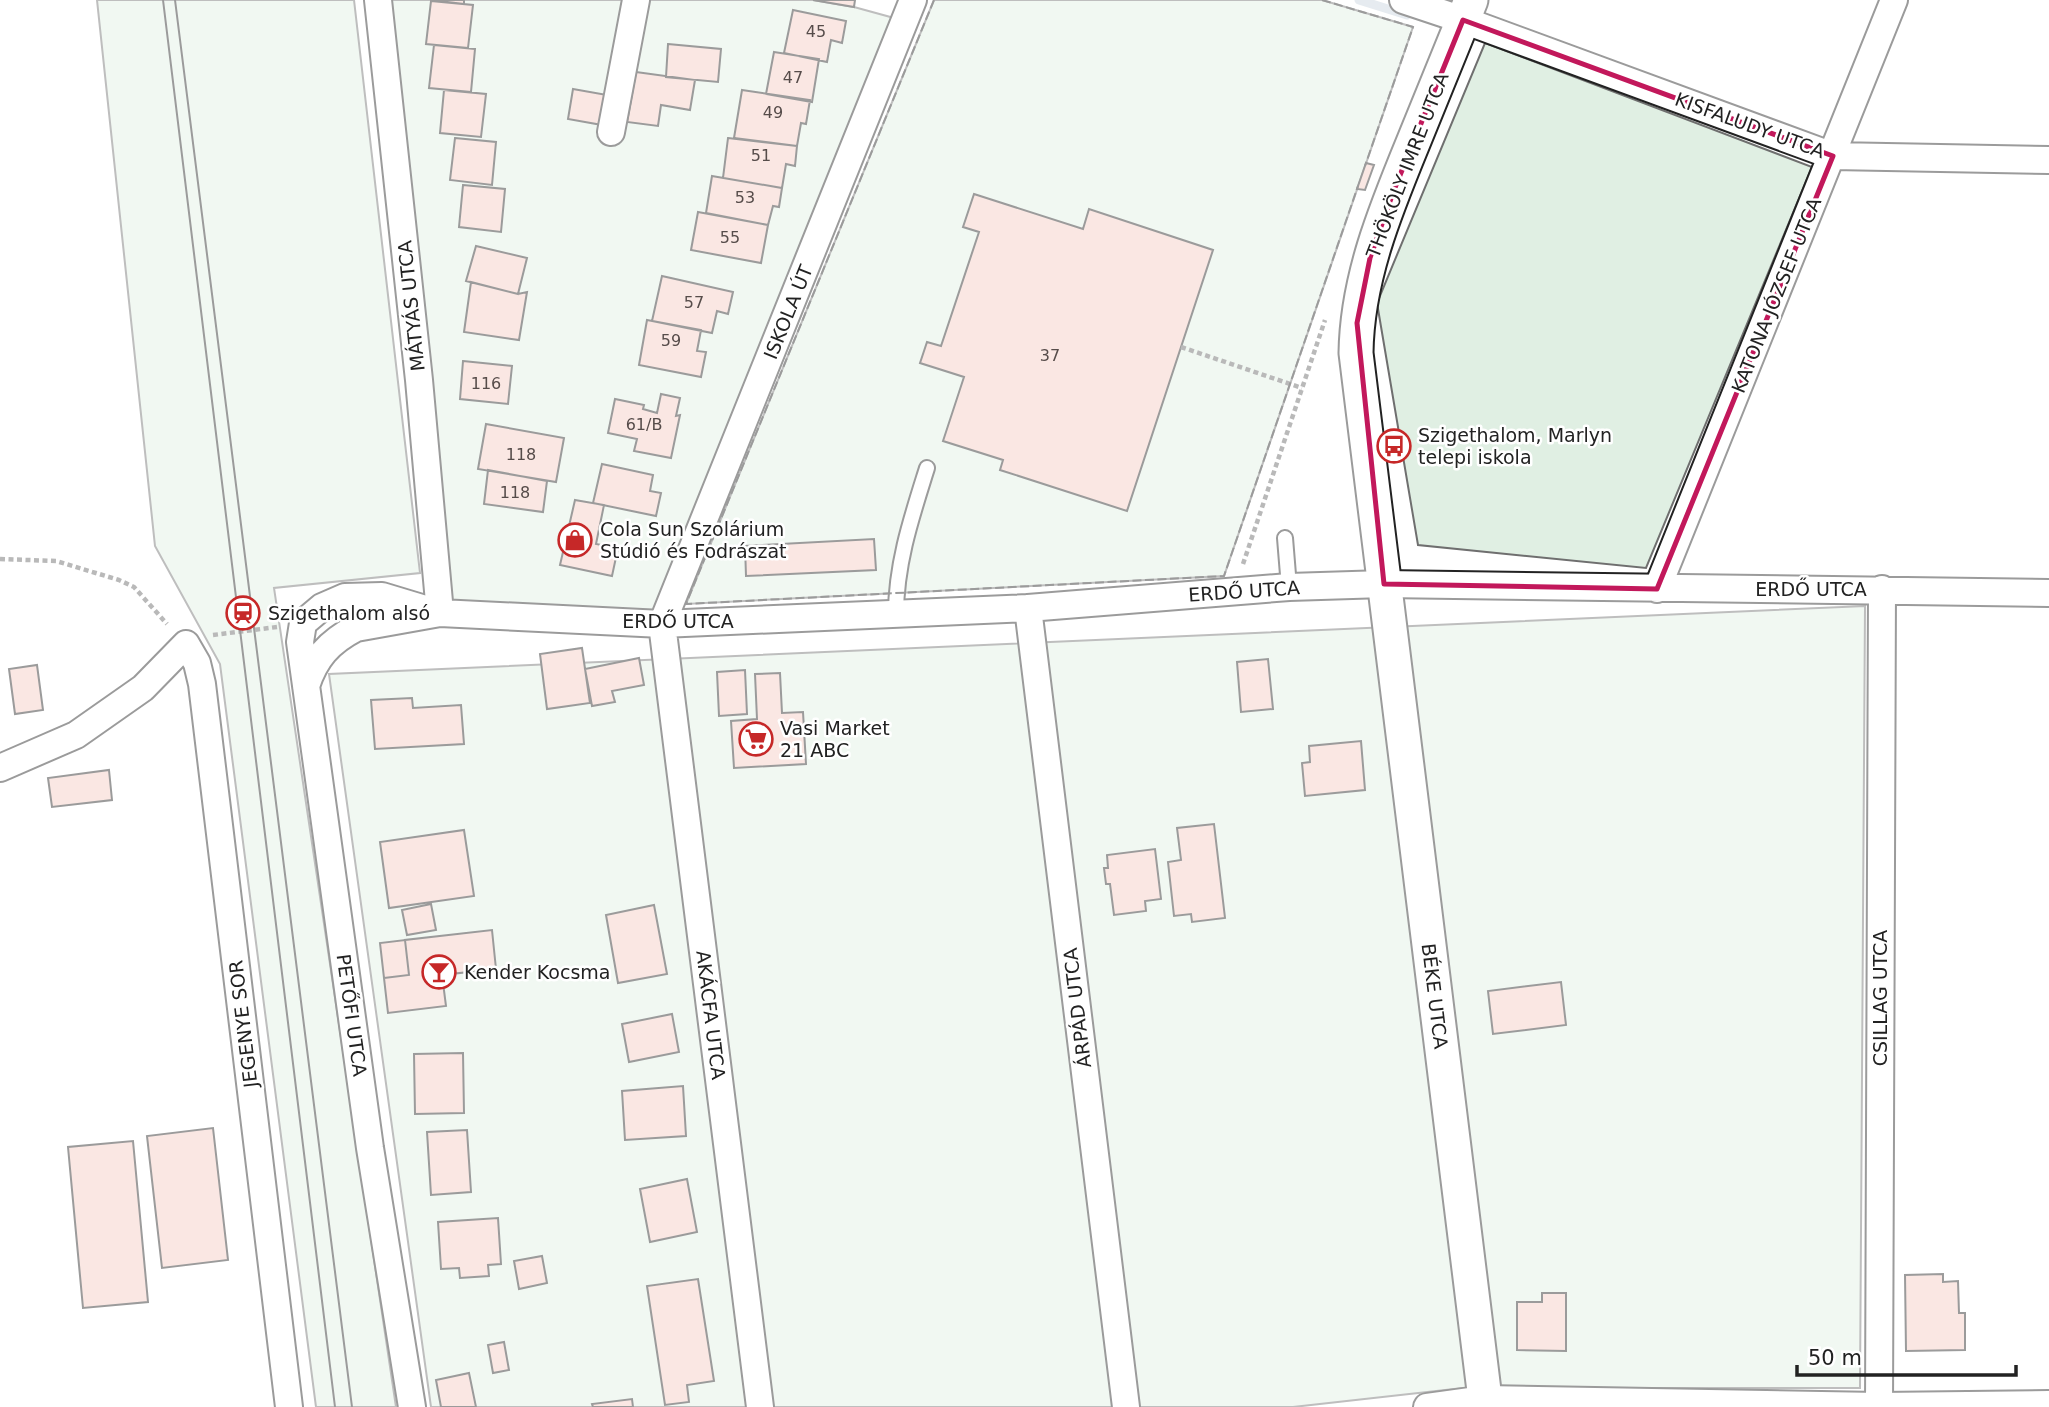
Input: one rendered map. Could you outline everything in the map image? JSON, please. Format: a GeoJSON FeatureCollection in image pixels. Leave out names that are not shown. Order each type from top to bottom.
{"type":"FeatureCollection","features":[{"type":"Feature","properties":{"kind":"street","name":"MÁTYÁS UTCA"},"geometry":{"type":"LineString","coordinates":[[378,0],[419,380],[440,613]]}},
{"type":"Feature","properties":{"kind":"street"},"geometry":{"type":"LineString","coordinates":[[611,132],[636,0]]}},
{"type":"Feature","properties":{"kind":"street","name":"ISKOLA ÚT"},"geometry":{"type":"LineString","coordinates":[[662,624],[914,0]]}},
{"type":"Feature","properties":{"kind":"street","name":"KISFALUDY UTCA"},"geometry":{"type":"LineString","coordinates":[[1403,0],[1467,10],[1833,156],[2049,160]]}},
{"type":"Feature","properties":{"kind":"street","name":"KATONA JÓZSEF UTCA"},"geometry":{"type":"LineString","coordinates":[[1657,589],[1894,0]]}},
{"type":"Feature","properties":{"kind":"street","name":"THÖKÖLY IMRE UTCA"},"geometry":{"type":"LineString","coordinates":[[1384,584],[1359,380],[1357,323],[1370,258],[1390,201],[1467,10]]}},
{"type":"Feature","properties":{"kind":"street","name":"ERDŐ UTCA"},"geometry":{"type":"LineString","coordinates":[[306,686],[312,668],[320,656],[346,633],[356,628],[440,613],[662,624],[1028,608],[1289,587],[1384,584],[2049,593]]}},
{"type":"Feature","properties":{"kind":"street","name":"BÉKE UTCA"},"geometry":{"type":"LineString","coordinates":[[1384,584],[1485,1403]]}},
{"type":"Feature","properties":{"kind":"street","name":"CSILLAG UTCA"},"geometry":{"type":"LineString","coordinates":[[1879,1406],[1882,590]]}},
{"type":"Feature","properties":{"kind":"street","name":"ERDŐ UTCA"},"geometry":{"type":"LineString","coordinates":[[301,632],[322,607],[345,597],[382,596],[440,613]]}},
{"type":"Feature","properties":{"kind":"street","name":"ÁRPÁD UTCA"},"geometry":{"type":"LineString","coordinates":[[1028,608],[1126,1407]]}},
{"type":"Feature","properties":{"kind":"street","name":"AKÁCFA UTCA"},"geometry":{"type":"LineString","coordinates":[[662,624],[760,1407]]}},
{"type":"Feature","properties":{"kind":"street","name":"PETŐFI UTCA"},"geometry":{"type":"LineString","coordinates":[[301,632],[306,686],[370,1148],[412,1407]]}},
{"type":"Feature","properties":{"kind":"street"},"geometry":{"type":"LineString","coordinates":[[0,768],[76,735],[143,688],[186,645]]}},
{"type":"Feature","properties":{"kind":"street","name":"JEGENYE SOR"},"geometry":{"type":"LineString","coordinates":[[186,645],[197,663],[202,684],[289,1407]]}},
{"type":"Feature","properties":{"kind":"street"},"geometry":{"type":"LineString","coordinates":[[1427,1407],[1485,1403],[1879,1406],[2049,1404]]}},
{"type":"Feature","properties":{"kind":"lane"},"geometry":{"type":"LineString","coordinates":[[896,614],[896,593],[904,543],[928,468]]}},
{"type":"Feature","properties":{"kind":"lane"},"geometry":{"type":"LineString","coordinates":[[1284,538],[1289,587]]}},
{"type":"Feature","properties":{"kind":"path"},"geometry":{"type":"LineString","coordinates":[[1181,347],[1303,388]]}},
{"type":"Feature","properties":{"kind":"path"},"geometry":{"type":"LineString","coordinates":[[0,559],[56,561],[119,580],[134,587],[186,645]]}},
{"type":"Feature","properties":{"kind":"path"},"geometry":{"type":"LineString","coordinates":[[228,633],[264,629]]}},
{"type":"Feature","properties":{"kind":"highlighted area"},"geometry":{"type":"Polygon","coordinates":[[[1463,20],[1833,156],[1657,589],[1384,584],[1357,323],[1370,258],[1394,190],[1463,20]]]}},
{"type":"Feature","properties":{"kind":"green space"},"geometry":{"type":"Polygon","coordinates":[[[97,0],[354,0],[420,573],[274,588],[396,1407],[316,1407],[220,664],[155,546],[97,0]]]}},
{"type":"Feature","properties":{"kind":"green space"},"geometry":{"type":"Polygon","coordinates":[[[377,0],[813,0],[894,18],[662,624],[439,606],[377,0]]]}},
{"type":"Feature","properties":{"kind":"green space"},"geometry":{"type":"Polygon","coordinates":[[[934,0],[1322,0],[1413,27],[1224,576],[686,604],[934,0]]]}},
{"type":"Feature","properties":{"kind":"green space"},"geometry":{"type":"Polygon","coordinates":[[[1485,43],[1812,167],[1646,568],[1418,545],[1377,303],[1485,43]]]}},
{"type":"Feature","properties":{"kind":"green space"},"geometry":{"type":"Polygon","coordinates":[[[1865,606],[1860,1388],[1463,1388],[1293,1407],[431,1407],[329,674],[1865,606]]]}},
{"type":"Feature","properties":{"kind":"building"},"geometry":{"type":"Polygon","coordinates":[[[431,0],[464,0],[464,4],[431,0]]]}},
{"type":"Feature","properties":{"kind":"building"},"geometry":{"type":"Polygon","coordinates":[[[813,0],[855,0],[854,7],[813,0]]]}},
{"type":"Feature","properties":{"kind":"building"},"geometry":{"type":"Polygon","coordinates":[[[431,1],[473,5],[468,48],[426,44],[431,1]]]}},
{"type":"Feature","properties":{"kind":"building"},"geometry":{"type":"Polygon","coordinates":[[[793,10],[846,21],[842,43],[831,40],[827,62],[784,53],[793,10]]]}},
{"type":"Feature","properties":{"kind":"building"},"geometry":{"type":"Polygon","coordinates":[[[668,44],[721,49],[718,82],[666,77],[668,44]]]}},
{"type":"Feature","properties":{"kind":"building"},"geometry":{"type":"Polygon","coordinates":[[[434,45],[475,49],[471,92],[429,88],[434,45]]]}},
{"type":"Feature","properties":{"kind":"building"},"geometry":{"type":"Polygon","coordinates":[[[774,52],[819,59],[812,102],[766,94],[774,52]]]}},
{"type":"Feature","properties":{"kind":"building"},"geometry":{"type":"Polygon","coordinates":[[[636,72],[695,80],[690,110],[661,105],[658,126],[627,122],[636,72]]]}},
{"type":"Feature","properties":{"kind":"building"},"geometry":{"type":"Polygon","coordinates":[[[573,89],[607,95],[602,125],[568,119],[573,89]]]}},
{"type":"Feature","properties":{"kind":"building"},"geometry":{"type":"Polygon","coordinates":[[[444,90],[486,94],[481,137],[440,133],[444,90]]]}},
{"type":"Feature","properties":{"kind":"building"},"geometry":{"type":"Polygon","coordinates":[[[742,90],[810,100],[806,124],[801,123],[797,146],[734,138],[742,90]]]}},
{"type":"Feature","properties":{"kind":"building"},"geometry":{"type":"Polygon","coordinates":[[[455,138],[496,142],[492,185],[450,180],[455,138]]]}},
{"type":"Feature","properties":{"kind":"building"},"geometry":{"type":"Polygon","coordinates":[[[728,138],[797,146],[795,166],[786,164],[782,188],[723,178],[728,138]]]}},
{"type":"Feature","properties":{"kind":"building"},"geometry":{"type":"Polygon","coordinates":[[[1366,163],[1374,165],[1365,190],[1357,189],[1366,163]]]}},
{"type":"Feature","properties":{"kind":"building"},"geometry":{"type":"Polygon","coordinates":[[[712,176],[782,188],[779,207],[773,206],[768,225],[706,213],[712,176]]]}},
{"type":"Feature","properties":{"kind":"building"},"geometry":{"type":"Polygon","coordinates":[[[463,185],[505,189],[501,232],[459,227],[463,185]]]}},
{"type":"Feature","properties":{"kind":"building"},"geometry":{"type":"Polygon","coordinates":[[[974,194],[1083,229],[1089,209],[1213,250],[1127,511],[1000,470],[1003,460],[943,441],[964,377],[920,363],[927,342],[941,346],[979,232],[963,227],[974,194]]]}},
{"type":"Feature","properties":{"kind":"building"},"geometry":{"type":"Polygon","coordinates":[[[698,212],[768,225],[761,263],[691,250],[698,212]]]}},
{"type":"Feature","properties":{"kind":"building"},"geometry":{"type":"Polygon","coordinates":[[[476,246],[527,258],[518,294],[466,281],[476,246]]]}},
{"type":"Feature","properties":{"kind":"building"},"geometry":{"type":"Polygon","coordinates":[[[662,276],[733,292],[728,314],[717,311],[712,333],[652,321],[662,276]]]}},
{"type":"Feature","properties":{"kind":"building"},"geometry":{"type":"Polygon","coordinates":[[[471,282],[518,294],[527,292],[519,340],[464,332],[471,282]]]}},
{"type":"Feature","properties":{"kind":"building"},"geometry":{"type":"Polygon","coordinates":[[[647,320],[701,330],[697,351],[706,352],[701,377],[639,365],[647,320]]]}},
{"type":"Feature","properties":{"kind":"building"},"geometry":{"type":"Polygon","coordinates":[[[463,361],[512,366],[508,404],[460,399],[463,361]]]}},
{"type":"Feature","properties":{"kind":"building"},"geometry":{"type":"Polygon","coordinates":[[[661,394],[680,398],[676,416],[680,415],[671,458],[634,451],[637,439],[608,433],[615,399],[644,405],[643,409],[657,413],[661,394]]]}},
{"type":"Feature","properties":{"kind":"building"},"geometry":{"type":"Polygon","coordinates":[[[486,424],[564,438],[556,482],[478,469],[486,424]]]}},
{"type":"Feature","properties":{"kind":"building"},"geometry":{"type":"Polygon","coordinates":[[[602,464],[653,475],[650,491],[661,493],[656,516],[593,503],[602,464]]]}},
{"type":"Feature","properties":{"kind":"building"},"geometry":{"type":"Polygon","coordinates":[[[488,470],[547,481],[543,512],[484,504],[488,470]]]}},
{"type":"Feature","properties":{"kind":"building"},"geometry":{"type":"Polygon","coordinates":[[[575,500],[604,505],[596,544],[618,548],[612,576],[560,565],[575,500]]]}},
{"type":"Feature","properties":{"kind":"building"},"geometry":{"type":"Polygon","coordinates":[[[874,539],[876,570],[746,576],[745,546],[874,539]]]}},
{"type":"Feature","properties":{"kind":"building"},"geometry":{"type":"Polygon","coordinates":[[[582,648],[590,703],[547,709],[540,654],[582,648]]]}},
{"type":"Feature","properties":{"kind":"building"},"geometry":{"type":"Polygon","coordinates":[[[639,658],[644,685],[612,691],[615,702],[592,706],[585,669],[639,658]]]}},
{"type":"Feature","properties":{"kind":"building"},"geometry":{"type":"Polygon","coordinates":[[[1268,659],[1273,709],[1241,712],[1237,662],[1268,659]]]}},
{"type":"Feature","properties":{"kind":"building"},"geometry":{"type":"Polygon","coordinates":[[[37,665],[43,710],[15,714],[9,669],[37,665]]]}},
{"type":"Feature","properties":{"kind":"building"},"geometry":{"type":"Polygon","coordinates":[[[745,670],[747,714],[719,716],[717,672],[745,670]]]}},
{"type":"Feature","properties":{"kind":"building"},"geometry":{"type":"Polygon","coordinates":[[[780,673],[782,713],[803,712],[806,764],[734,768],[731,721],[757,719],[755,674],[780,673]]]}},
{"type":"Feature","properties":{"kind":"building"},"geometry":{"type":"Polygon","coordinates":[[[412,698],[413,708],[461,705],[464,744],[375,749],[371,700],[412,698]]]}},
{"type":"Feature","properties":{"kind":"building"},"geometry":{"type":"Polygon","coordinates":[[[1361,741],[1365,790],[1305,796],[1302,763],[1310,762],[1309,746],[1361,741]]]}},
{"type":"Feature","properties":{"kind":"building"},"geometry":{"type":"Polygon","coordinates":[[[109,770],[112,800],[52,807],[48,778],[109,770]]]}},
{"type":"Feature","properties":{"kind":"building"},"geometry":{"type":"Polygon","coordinates":[[[1214,824],[1225,918],[1192,922],[1191,914],[1174,916],[1168,862],[1181,860],[1177,828],[1214,824]]]}},
{"type":"Feature","properties":{"kind":"building"},"geometry":{"type":"Polygon","coordinates":[[[464,830],[474,896],[389,908],[380,842],[464,830]]]}},
{"type":"Feature","properties":{"kind":"building"},"geometry":{"type":"Polygon","coordinates":[[[1155,849],[1161,899],[1145,901],[1146,911],[1114,915],[1110,884],[1106,884],[1104,868],[1108,868],[1107,855],[1155,849]]]}},
{"type":"Feature","properties":{"kind":"building"},"geometry":{"type":"Polygon","coordinates":[[[431,904],[436,930],[407,935],[402,910],[431,904]]]}},
{"type":"Feature","properties":{"kind":"building"},"geometry":{"type":"Polygon","coordinates":[[[654,905],[667,974],[618,983],[606,915],[654,905]]]}},
{"type":"Feature","properties":{"kind":"building","name":"Kender Kocsma"},"geometry":{"type":"Polygon","coordinates":[[[492,930],[496,969],[442,975],[446,1006],[388,1013],[384,978],[409,975],[405,940],[492,930]]]}},
{"type":"Feature","properties":{"kind":"building"},"geometry":{"type":"Polygon","coordinates":[[[405,940],[409,975],[384,978],[380,943],[405,940]]]}},
{"type":"Feature","properties":{"kind":"building"},"geometry":{"type":"Polygon","coordinates":[[[1561,982],[1566,1025],[1493,1034],[1488,991],[1561,982]]]}},
{"type":"Feature","properties":{"kind":"building"},"geometry":{"type":"Polygon","coordinates":[[[672,1014],[679,1052],[629,1062],[622,1024],[672,1014]]]}},
{"type":"Feature","properties":{"kind":"building"},"geometry":{"type":"Polygon","coordinates":[[[463,1053],[464,1113],[415,1114],[414,1054],[463,1053]]]}},
{"type":"Feature","properties":{"kind":"building"},"geometry":{"type":"Polygon","coordinates":[[[683,1086],[686,1136],[625,1140],[622,1091],[683,1086]]]}},
{"type":"Feature","properties":{"kind":"building"},"geometry":{"type":"Polygon","coordinates":[[[213,1128],[228,1260],[162,1268],[147,1136],[213,1128]]]}},
{"type":"Feature","properties":{"kind":"building"},"geometry":{"type":"Polygon","coordinates":[[[467,1130],[471,1192],[431,1195],[427,1132],[467,1130]]]}},
{"type":"Feature","properties":{"kind":"building"},"geometry":{"type":"Polygon","coordinates":[[[133,1141],[148,1302],[83,1308],[68,1147],[133,1141]]]}},
{"type":"Feature","properties":{"kind":"building"},"geometry":{"type":"Polygon","coordinates":[[[687,1179],[697,1232],[650,1242],[640,1189],[687,1179]]]}},
{"type":"Feature","properties":{"kind":"building"},"geometry":{"type":"Polygon","coordinates":[[[498,1218],[501,1264],[488,1265],[489,1276],[460,1278],[459,1268],[441,1269],[438,1222],[498,1218]]]}},
{"type":"Feature","properties":{"kind":"building"},"geometry":{"type":"Polygon","coordinates":[[[542,1256],[547,1283],[519,1289],[514,1261],[542,1256]]]}},
{"type":"Feature","properties":{"kind":"building"},"geometry":{"type":"Polygon","coordinates":[[[1943,1274],[1943,1282],[1958,1281],[1959,1313],[1965,1313],[1965,1350],[1906,1351],[1905,1275],[1943,1274]]]}},
{"type":"Feature","properties":{"kind":"building"},"geometry":{"type":"Polygon","coordinates":[[[698,1279],[714,1381],[687,1385],[689,1402],[665,1405],[647,1286],[698,1279]]]}},
{"type":"Feature","properties":{"kind":"building"},"geometry":{"type":"Polygon","coordinates":[[[1542,1293],[1566,1293],[1566,1351],[1517,1350],[1517,1302],[1542,1302],[1542,1293]]]}},
{"type":"Feature","properties":{"kind":"building"},"geometry":{"type":"Polygon","coordinates":[[[504,1342],[509,1370],[493,1373],[488,1345],[504,1342]]]}},
{"type":"Feature","properties":{"kind":"building"},"geometry":{"type":"Polygon","coordinates":[[[469,1373],[476,1407],[441,1407],[436,1380],[469,1373]]]}},
{"type":"Feature","properties":{"kind":"building"},"geometry":{"type":"Polygon","coordinates":[[[632,1399],[633,1407],[593,1407],[592,1404],[632,1399]]]}},
{"type":"Feature","properties":{"kind":"waterway"},"geometry":{"type":"LineString","coordinates":[[1359,0],[1407,15]]}},
{"type":"Feature","properties":{"kind":"tram line"},"geometry":{"type":"LineString","coordinates":[[163,0],[335,1407]]}},
{"type":"Feature","properties":{"kind":"tram line"},"geometry":{"type":"LineString","coordinates":[[175,0],[352,1407]]}},
{"type":"Feature","properties":{"kind":"fence"},"geometry":{"type":"LineString","coordinates":[[934,0],[686,604],[1224,576],[1358,186]]}},
{"type":"Feature","properties":{"kind":"fence"},"geometry":{"type":"LineString","coordinates":[[1322,0],[1413,27],[1365,166]]}},
{"type":"Feature","properties":{"kind":"place","name":"Szigethalom, Marlyn telepi iskola"},"geometry":{"type":"Point","coordinates":[1394,446]}},
{"type":"Feature","properties":{"kind":"place","name":"Cola Sun Szolárium Stúdió és Fodrászat"},"geometry":{"type":"Point","coordinates":[575,540]}},
{"type":"Feature","properties":{"kind":"place","name":"Szigethalom alsó"},"geometry":{"type":"Point","coordinates":[243,613]}},
{"type":"Feature","properties":{"kind":"place","name":"Vasi Market 21 ABC"},"geometry":{"type":"Point","coordinates":[756,739]}},
{"type":"Feature","properties":{"kind":"place","name":"Kender Kocsma"},"geometry":{"type":"Point","coordinates":[439,972]}}]}
